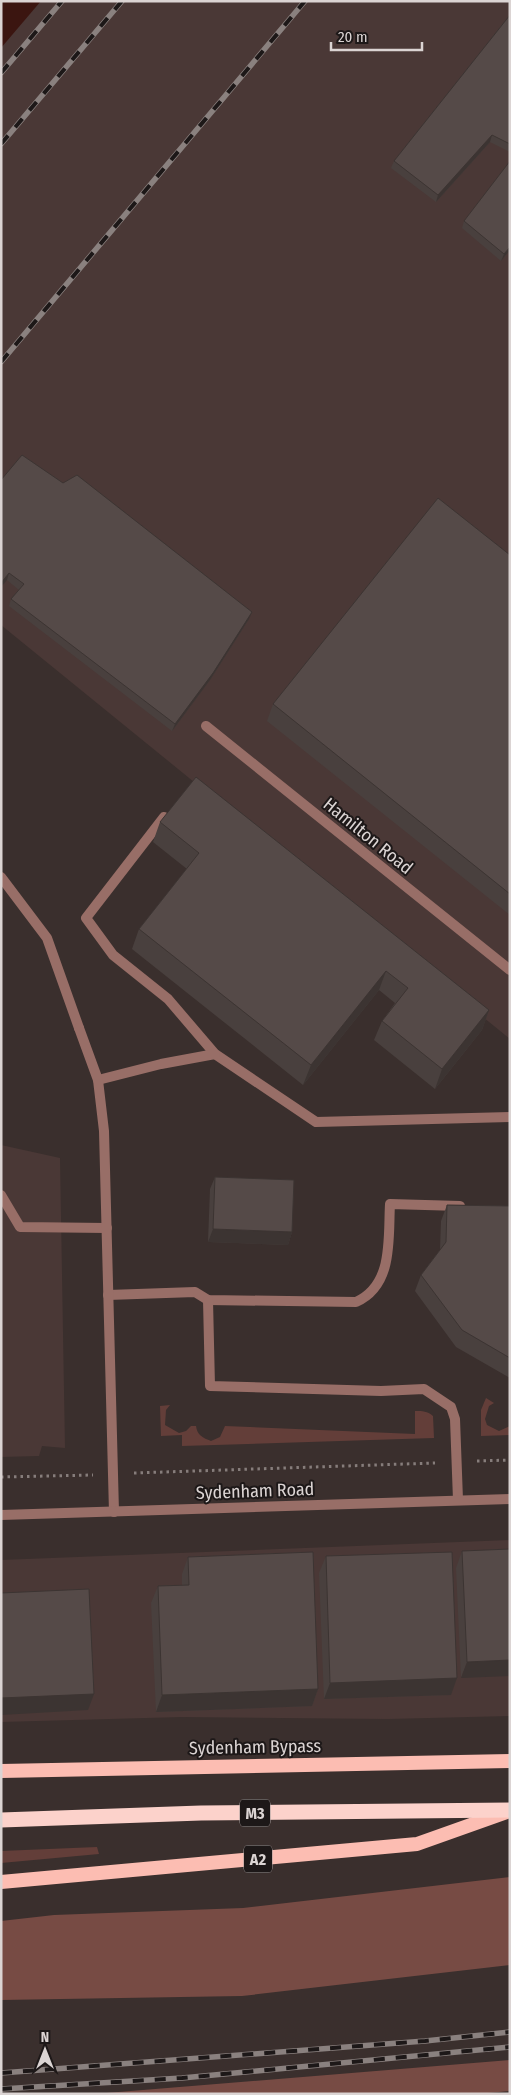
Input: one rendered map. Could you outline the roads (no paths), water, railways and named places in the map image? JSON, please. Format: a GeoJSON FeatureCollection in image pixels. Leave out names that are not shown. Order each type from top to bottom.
{"type":"FeatureCollection","features":[{"type":"Feature","properties":{"kind":"highway","name":"Sydenham Bypass"},"geometry":{"type":"LineString","coordinates":[[1,1771],[510,1761]]}},
{"type":"Feature","properties":{"kind":"highway","name":"M3"},"geometry":{"type":"LineString","coordinates":[[1,1820],[201,1813],[510,1810]]}},
{"type":"Feature","properties":{"kind":"highway","name":"A2"},"geometry":{"type":"LineString","coordinates":[[1,1882],[416,1844],[510,1810]]}},
{"type":"Feature","properties":{"kind":"street","name":"Hamilton Road"},"geometry":{"type":"LineString","coordinates":[[206,726],[510,970]]}},
{"type":"Feature","properties":{"kind":"street"},"geometry":{"type":"LineString","coordinates":[[164,817],[86,918],[113,955],[168,999],[215,1054],[316,1122],[510,1117]]}},
{"type":"Feature","properties":{"kind":"street"},"geometry":{"type":"LineString","coordinates":[[1,877],[47,938],[98,1080],[104,1131],[114,1512]]}},
{"type":"Feature","properties":{"kind":"street"},"geometry":{"type":"LineString","coordinates":[[98,1080],[161,1064],[215,1054]]}},
{"type":"Feature","properties":{"kind":"street"},"geometry":{"type":"LineString","coordinates":[[1,1195],[20,1227],[107,1228]]}},
{"type":"Feature","properties":{"kind":"street"},"geometry":{"type":"LineString","coordinates":[[108,1295],[194,1292],[208,1300],[356,1302],[366,1297],[384,1274],[387,1262],[390,1204],[473,1206]]}},
{"type":"Feature","properties":{"kind":"street"},"geometry":{"type":"LineString","coordinates":[[208,1300],[210,1386],[381,1391],[424,1389],[451,1407],[455,1419],[458,1500]]}},
{"type":"Feature","properties":{"kind":"street","name":"Sydenham Road"},"geometry":{"type":"LineString","coordinates":[[1,1515],[510,1499]]}},
{"type":"Feature","properties":{"kind":"railway"},"geometry":{"type":"LineString","coordinates":[[1,73],[62,1]]}},
{"type":"Feature","properties":{"kind":"railway"},"geometry":{"type":"LineString","coordinates":[[1,144],[122,1]]}},
{"type":"Feature","properties":{"kind":"railway"},"geometry":{"type":"LineString","coordinates":[[1,362],[305,1]]}},
{"type":"Feature","properties":{"kind":"railway"},"geometry":{"type":"LineString","coordinates":[[1,2073],[425,2041],[510,2032]]}},
{"type":"Feature","properties":{"kind":"railway"},"geometry":{"type":"LineString","coordinates":[[1,2089],[182,2078],[510,2047]]}}]}
